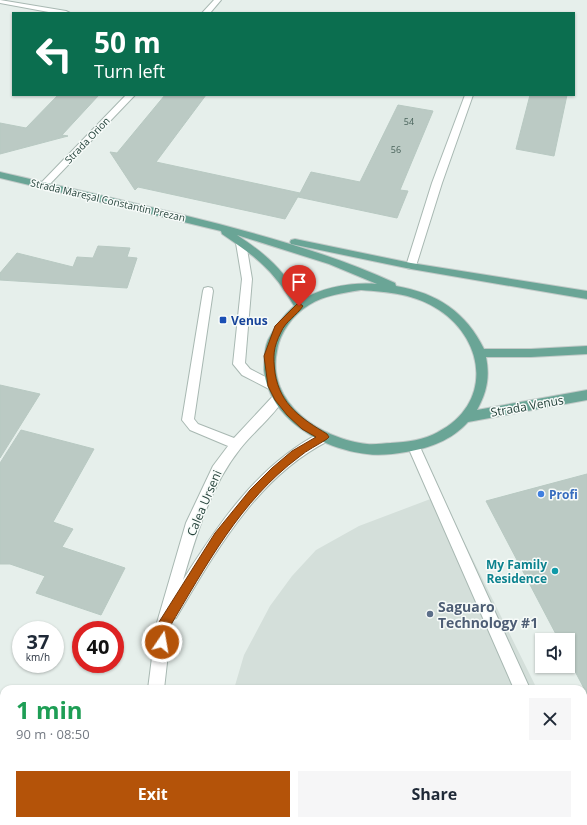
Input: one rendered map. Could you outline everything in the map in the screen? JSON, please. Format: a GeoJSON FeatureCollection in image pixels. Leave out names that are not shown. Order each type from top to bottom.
{"type":"FeatureCollection","features":[{"type":"Feature","properties":{"kind":"main road","name":"Strada Mareșal Constantin Prezan"},"geometry":{"type":"LineString","coordinates":[[0,175],[231,230],[326,259],[370,275],[396,289]]}},
{"type":"Feature","properties":{"kind":"main road","name":"Strada Mareșal Constantin Prezan"},"geometry":{"type":"LineString","coordinates":[[216,226],[265,260],[286,284],[299,306]]}},
{"type":"Feature","properties":{"kind":"main road"},"geometry":{"type":"LineString","coordinates":[[231,230],[412,266],[587,295]]}},
{"type":"Feature","properties":{"kind":"main road"},"geometry":{"type":"LineString","coordinates":[[361,286],[396,289],[425,297],[449,312],[469,330],[481,353],[484,375],[480,397],[468,417],[452,430],[434,440],[414,447],[368,449],[324,437],[305,426],[290,413],[278,398],[273,386],[268,356],[278,329],[299,306],[328,292],[361,286]]}},
{"type":"Feature","properties":{"kind":"main road"},"geometry":{"type":"LineString","coordinates":[[481,353],[587,350]]}},
{"type":"Feature","properties":{"kind":"main road","name":"Strada Venus"},"geometry":{"type":"LineString","coordinates":[[468,417],[587,395]]}},
{"type":"Feature","properties":{"kind":"street"},"geometry":{"type":"LineString","coordinates":[[207,12],[218,0]]}},
{"type":"Feature","properties":{"kind":"street"},"geometry":{"type":"LineString","coordinates":[[0,1],[60,12]]}},
{"type":"Feature","properties":{"kind":"street","name":"Strada Orion"},"geometry":{"type":"LineString","coordinates":[[44,185],[130,96]]}},
{"type":"Feature","properties":{"kind":"street"},"geometry":{"type":"LineString","coordinates":[[412,266],[437,183],[469,96]]}},
{"type":"Feature","properties":{"kind":"street"},"geometry":{"type":"LineString","coordinates":[[241,243],[247,279],[238,364],[246,372],[273,386]]}},
{"type":"Feature","properties":{"kind":"street"},"geometry":{"type":"LineString","coordinates":[[208,291],[188,420],[194,427],[236,444]]}},
{"type":"Feature","properties":{"kind":"street","name":"Calea Urseni"},"geometry":{"type":"LineString","coordinates":[[156,685],[163,626],[193,523],[216,470],[236,444],[278,398]]}},
{"type":"Feature","properties":{"kind":"street","name":"Calea Urseni"},"geometry":{"type":"LineString","coordinates":[[163,626],[218,536],[253,493],[296,454],[324,437]]}},
{"type":"Feature","properties":{"kind":"street"},"geometry":{"type":"LineString","coordinates":[[414,447],[520,685]]}},
{"type":"Feature","properties":{"kind":"shaded area"},"geometry":{"type":"Polygon","coordinates":[[[441,495],[535,685],[235,685],[244,655],[270,606],[292,576],[316,550],[359,526],[441,495]]]}},
{"type":"Feature","properties":{"kind":"building"},"geometry":{"type":"Polygon","coordinates":[[[57,96],[98,96],[62,135],[68,136],[0,154],[0,123],[26,128],[57,96]]]}},
{"type":"Feature","properties":{"kind":"building"},"geometry":{"type":"Polygon","coordinates":[[[164,96],[205,96],[156,162],[300,193],[285,219],[138,187],[135,190],[110,152],[117,153],[164,96]]]}},
{"type":"Feature","properties":{"kind":"building"},"geometry":{"type":"Polygon","coordinates":[[[530,96],[567,96],[554,156],[516,149],[530,96]]]}},
{"type":"Feature","properties":{"kind":"building"},"geometry":{"type":"Polygon","coordinates":[[[398,105],[433,111],[400,190],[408,191],[397,218],[298,197],[311,172],[360,182],[398,105]]]}},
{"type":"Feature","properties":{"kind":"building"},"geometry":{"type":"Polygon","coordinates":[[[98,246],[130,248],[127,257],[137,258],[127,288],[0,280],[0,273],[17,253],[73,267],[77,257],[93,258],[98,246]]]}},
{"type":"Feature","properties":{"kind":"building"},"geometry":{"type":"Polygon","coordinates":[[[0,385],[40,394],[0,458],[0,385]]]}},
{"type":"Feature","properties":{"kind":"building"},"geometry":{"type":"Polygon","coordinates":[[[21,430],[94,449],[53,522],[73,529],[62,547],[125,568],[101,615],[36,593],[45,576],[10,564],[0,564],[0,463],[21,430]]]}},
{"type":"Feature","properties":{"kind":"building","name":"My Family Residence"},"geometry":{"type":"Polygon","coordinates":[[[587,474],[587,685],[582,685],[575,671],[575,633],[555,633],[486,501],[587,474]]]}},
{"type":"Feature","properties":{"kind":"place","name":"Venus"},"geometry":{"type":"Point","coordinates":[223,320]}},
{"type":"Feature","properties":{"kind":"place","name":"Profi"},"geometry":{"type":"Point","coordinates":[541,494]}},
{"type":"Feature","properties":{"kind":"place","name":"My Family Residence"},"geometry":{"type":"Point","coordinates":[555,571]}},
{"type":"Feature","properties":{"kind":"place","name":"Saguaro Technology #1"},"geometry":{"type":"Point","coordinates":[430,614]}},
{"type":"Feature","properties":{"kind":"route"},"geometry":{"type":"LineString","coordinates":[[162,642],[163,626],[218,536],[253,493],[276,471],[296,454],[324,437],[305,426],[290,413],[278,398],[273,386],[268,356],[278,329],[299,306]]}}]}
